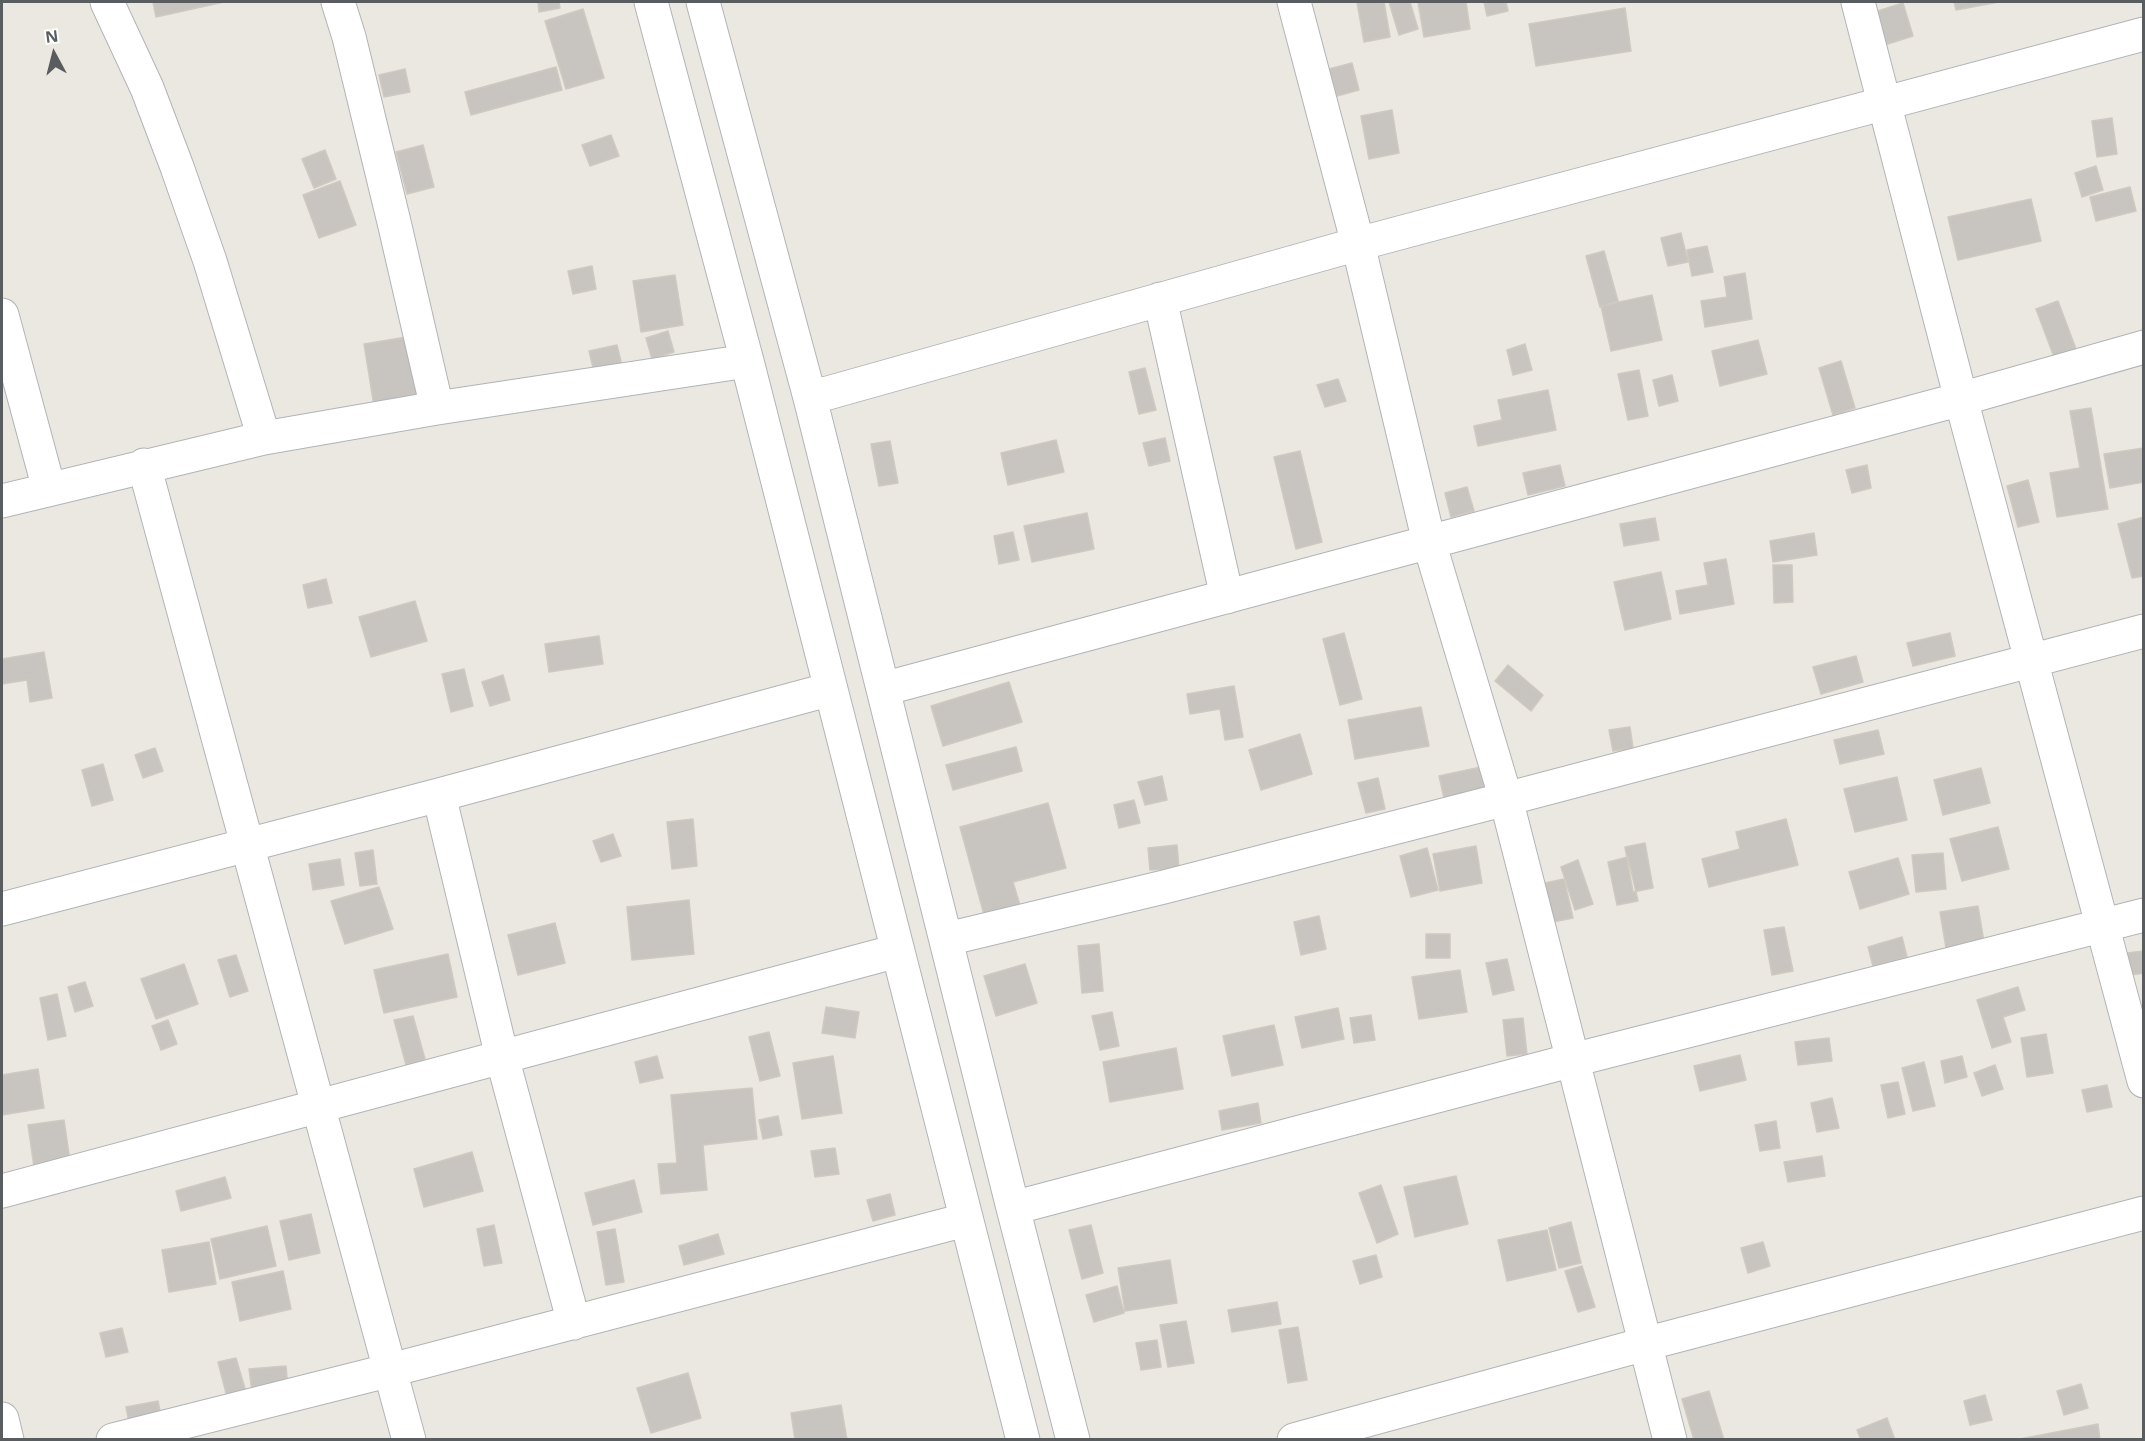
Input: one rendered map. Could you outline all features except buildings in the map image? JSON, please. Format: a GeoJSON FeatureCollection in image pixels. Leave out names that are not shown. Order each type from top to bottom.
{"type":"FeatureCollection","features":[{"type":"Feature","properties":{"kind":"street"},"geometry":{"type":"LineString","coordinates":[[107,2],[147,88],[177,166],[210,261],[264,438]]}},
{"type":"Feature","properties":{"kind":"street"},"geometry":{"type":"LineString","coordinates":[[338,2],[350,37],[437,408]]}},
{"type":"Feature","properties":{"kind":"street"},"geometry":{"type":"LineString","coordinates":[[651,2],[747,361],[1023,1440]]}},
{"type":"Feature","properties":{"kind":"street"},"geometry":{"type":"LineString","coordinates":[[703,2],[810,398],[1073,1440]]}},
{"type":"Feature","properties":{"kind":"street"},"geometry":{"type":"LineString","coordinates":[[1294,2],[1358,243],[1429,542],[1506,799],[1670,1440]]}},
{"type":"Feature","properties":{"kind":"street"},"geometry":{"type":"LineString","coordinates":[[1858,2],[1961,399],[2144,1081]]}},
{"type":"Feature","properties":{"kind":"street"},"geometry":{"type":"LineString","coordinates":[[810,398],[1358,243],[2144,34]]}},
{"type":"Feature","properties":{"kind":"street"},"geometry":{"type":"LineString","coordinates":[[1160,299],[1227,597]]}},
{"type":"Feature","properties":{"kind":"street"},"geometry":{"type":"LineString","coordinates":[[2,315],[49,489]]}},
{"type":"Feature","properties":{"kind":"street"},"geometry":{"type":"LineString","coordinates":[[883,689],[1961,399],[2144,347]]}},
{"type":"Feature","properties":{"kind":"street"},"geometry":{"type":"LineString","coordinates":[[2,501],[144,465],[264,438],[437,408],[747,361]]}},
{"type":"Feature","properties":{"kind":"street"},"geometry":{"type":"LineString","coordinates":[[144,465],[409,1440]]}},
{"type":"Feature","properties":{"kind":"street"},"geometry":{"type":"LineString","coordinates":[[947,939],[1164,887],[2144,631]]}},
{"type":"Feature","properties":{"kind":"street"},"geometry":{"type":"LineString","coordinates":[[2,909],[439,795],[831,689]]}},
{"type":"Feature","properties":{"kind":"street"},"geometry":{"type":"LineString","coordinates":[[439,795],[502,1057],[574,1323]]}},
{"type":"Feature","properties":{"kind":"street"},"geometry":{"type":"LineString","coordinates":[[1013,1208],[1573,1060],[2144,915]]}},
{"type":"Feature","properties":{"kind":"street"},"geometry":{"type":"LineString","coordinates":[[2,1191],[897,951]]}},
{"type":"Feature","properties":{"kind":"street"},"geometry":{"type":"LineString","coordinates":[[1294,1440],[1646,1344],[2144,1213]]}},
{"type":"Feature","properties":{"kind":"street"},"geometry":{"type":"LineString","coordinates":[[113,1440],[574,1323],[965,1220]]}},
{"type":"Feature","properties":{"kind":"street"},"geometry":{"type":"LineString","coordinates":[[2,1419],[7,1440]]}}]}
